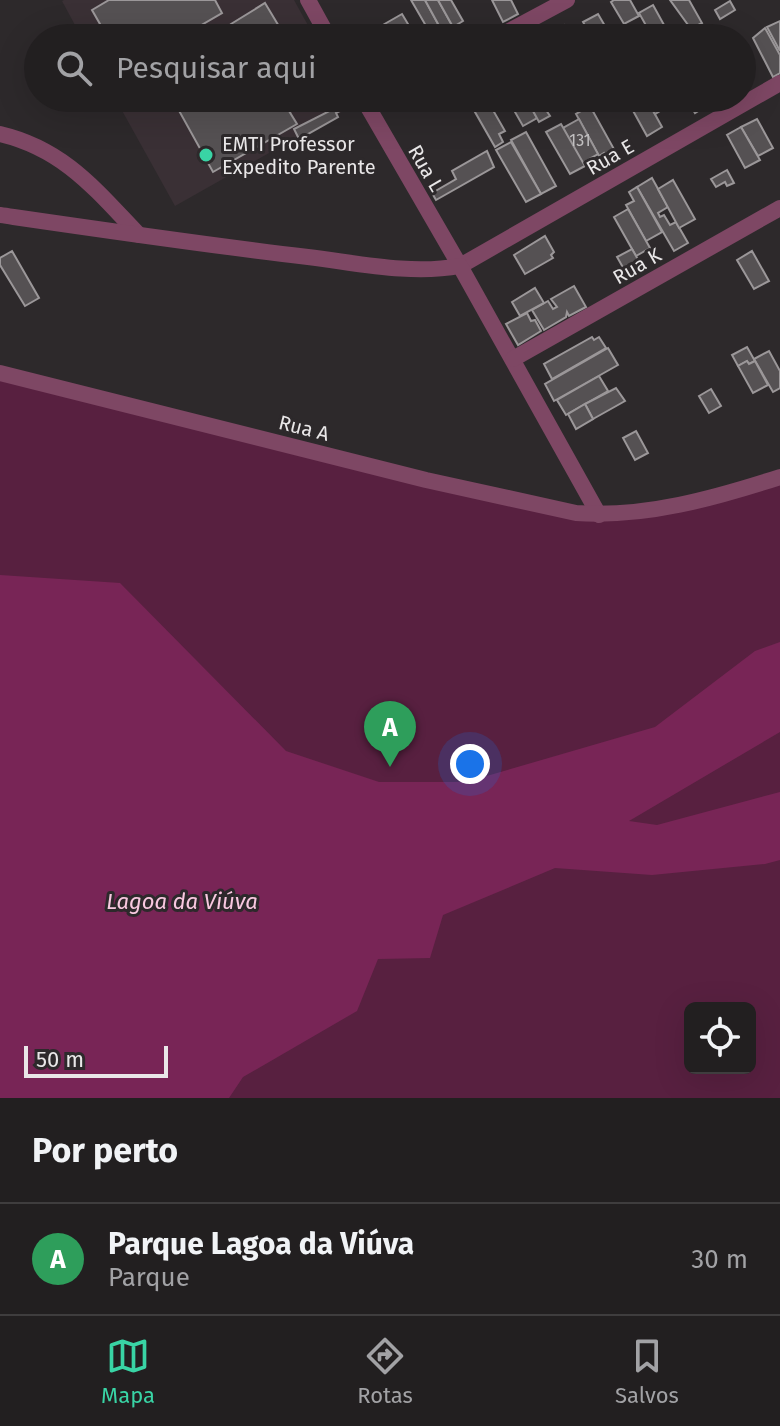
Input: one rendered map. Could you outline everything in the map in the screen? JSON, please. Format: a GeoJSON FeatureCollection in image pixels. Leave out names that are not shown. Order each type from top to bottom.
{"type":"FeatureCollection","features":[{"type":"Feature","properties":{"kind":"street"},"geometry":{"type":"LineString","coordinates":[[308,0],[321,24]]}},
{"type":"Feature","properties":{"kind":"street"},"geometry":{"type":"LineString","coordinates":[[522,24],[567,0]]}},
{"type":"Feature","properties":{"kind":"street","name":"Rua E"},"geometry":{"type":"LineString","coordinates":[[756,97],[780,83]]}},
{"type":"Feature","properties":{"kind":"street","name":"Rua L"},"geometry":{"type":"LineString","coordinates":[[370,112],[460,266]]}},
{"type":"Feature","properties":{"kind":"street","name":"Rua E"},"geometry":{"type":"LineString","coordinates":[[460,266],[729,112]]}},
{"type":"Feature","properties":{"kind":"street"},"geometry":{"type":"LineString","coordinates":[[0,134],[56,155],[102,196],[139,235]]}},
{"type":"Feature","properties":{"kind":"street","name":"Rua K"},"geometry":{"type":"LineString","coordinates":[[513,359],[780,208]]}},
{"type":"Feature","properties":{"kind":"street"},"geometry":{"type":"LineString","coordinates":[[0,215],[407,269],[439,270],[460,266],[599,515]]}},
{"type":"Feature","properties":{"kind":"street","name":"Rua A"},"geometry":{"type":"LineString","coordinates":[[0,373],[426,480],[576,513],[599,515],[632,512],[725,495],[780,477]]}},
{"type":"Feature","properties":{"kind":"shaded area"},"geometry":{"type":"Polygon","coordinates":[[[294,0],[307,24],[74,24],[62,1],[294,0]]]}},
{"type":"Feature","properties":{"kind":"shaded area","name":"EMTI Professor Expedito Parente"},"geometry":{"type":"Polygon","coordinates":[[[123,112],[342,112],[175,206],[123,112]]]}},
{"type":"Feature","properties":{"kind":"shaded area"},"geometry":{"type":"Polygon","coordinates":[[[0,373],[599,515],[780,477],[780,1098],[0,1098],[0,373]]]}},
{"type":"Feature","properties":{"kind":"water","name":"Lagoa da Viúva"},"geometry":{"type":"Polygon","coordinates":[[[0,575],[120,583],[286,751],[379,782],[466,782],[655,727],[755,651],[780,642],[780,732],[629,821],[657,825],[780,792],[780,860],[652,875],[555,868],[443,915],[430,958],[378,959],[357,1011],[243,1077],[229,1098],[0,1098],[0,575]]]}},
{"type":"Feature","properties":{"kind":"building"},"geometry":{"type":"Polygon","coordinates":[[[109,0],[215,0],[222,13],[203,24],[100,24],[92,10],[109,0]]]}},
{"type":"Feature","properties":{"kind":"building"},"geometry":{"type":"Polygon","coordinates":[[[411,0],[425,0],[438,24],[425,24],[411,0]]]}},
{"type":"Feature","properties":{"kind":"building"},"geometry":{"type":"Polygon","coordinates":[[[425,0],[438,0],[451,24],[438,24],[425,0]]]}},
{"type":"Feature","properties":{"kind":"building"},"geometry":{"type":"Polygon","coordinates":[[[438,0],[451,0],[463,21],[451,24],[438,0]]]}},
{"type":"Feature","properties":{"kind":"building"},"geometry":{"type":"Polygon","coordinates":[[[492,0],[511,0],[518,14],[503,22],[492,0]]]}},
{"type":"Feature","properties":{"kind":"building"},"geometry":{"type":"Polygon","coordinates":[[[630,0],[639,16],[624,24],[611,2],[630,0]]]}},
{"type":"Feature","properties":{"kind":"building"},"geometry":{"type":"Polygon","coordinates":[[[670,0],[689,0],[702,23],[687,24],[670,0]]]}},
{"type":"Feature","properties":{"kind":"building"},"geometry":{"type":"Polygon","coordinates":[[[730,1],[735,10],[720,19],[715,10],[730,1]]]}},
{"type":"Feature","properties":{"kind":"building"},"geometry":{"type":"Polygon","coordinates":[[[265,3],[278,24],[231,24],[265,3]]]}},
{"type":"Feature","properties":{"kind":"building"},"geometry":{"type":"Polygon","coordinates":[[[653,5],[663,24],[645,24],[639,13],[653,5]]]}},
{"type":"Feature","properties":{"kind":"building"},"geometry":{"type":"Polygon","coordinates":[[[402,14],[408,24],[384,24],[402,14]]]}},
{"type":"Feature","properties":{"kind":"building"},"geometry":{"type":"Polygon","coordinates":[[[598,14],[604,24],[584,24],[598,14]]]}},
{"type":"Feature","properties":{"kind":"building"},"geometry":{"type":"Polygon","coordinates":[[[780,21],[780,51],[767,27],[780,21]]]}},
{"type":"Feature","properties":{"kind":"building"},"geometry":{"type":"Polygon","coordinates":[[[765,28],[780,55],[780,73],[773,77],[756,44],[756,36],[765,28]]]}},
{"type":"Feature","properties":{"kind":"building"},"geometry":{"type":"Polygon","coordinates":[[[180,112],[290,112],[297,124],[213,172],[180,112]]]}},
{"type":"Feature","properties":{"kind":"building"},"geometry":{"type":"Polygon","coordinates":[[[327,112],[338,112],[338,117],[299,139],[294,129],[327,112]]]}},
{"type":"Feature","properties":{"kind":"building"},"geometry":{"type":"Polygon","coordinates":[[[475,112],[494,112],[505,131],[499,134],[503,142],[495,147],[475,112]]]}},
{"type":"Feature","properties":{"kind":"building"},"geometry":{"type":"Polygon","coordinates":[[[515,112],[534,112],[537,118],[523,126],[515,112]]]}},
{"type":"Feature","properties":{"kind":"building"},"geometry":{"type":"Polygon","coordinates":[[[534,112],[547,112],[550,116],[539,122],[534,112]]]}},
{"type":"Feature","properties":{"kind":"building"},"geometry":{"type":"Polygon","coordinates":[[[593,112],[620,160],[611,165],[604,153],[599,156],[576,114],[593,112]]]}},
{"type":"Feature","properties":{"kind":"building"},"geometry":{"type":"Polygon","coordinates":[[[634,112],[654,112],[662,127],[647,136],[634,112]]]}},
{"type":"Feature","properties":{"kind":"building"},"geometry":{"type":"Polygon","coordinates":[[[579,119],[598,154],[582,163],[563,128],[579,119]]]}},
{"type":"Feature","properties":{"kind":"building"},"geometry":{"type":"Polygon","coordinates":[[[757,119],[773,148],[758,156],[741,127],[757,119]]]}},
{"type":"Feature","properties":{"kind":"building"},"geometry":{"type":"Polygon","coordinates":[[[561,124],[585,166],[570,174],[546,132],[561,124]]]}},
{"type":"Feature","properties":{"kind":"building"},"geometry":{"type":"Polygon","coordinates":[[[741,127],[760,160],[745,168],[727,135],[741,127]]]}},
{"type":"Feature","properties":{"kind":"building"},"geometry":{"type":"Polygon","coordinates":[[[526,132],[556,186],[541,194],[511,140],[526,132]]]}},
{"type":"Feature","properties":{"kind":"building"},"geometry":{"type":"Polygon","coordinates":[[[511,142],[541,194],[526,202],[496,150],[511,142]]]}},
{"type":"Feature","properties":{"kind":"building"},"geometry":{"type":"Polygon","coordinates":[[[487,151],[494,167],[436,200],[432,193],[456,179],[452,171],[487,151]]]}},
{"type":"Feature","properties":{"kind":"building"},"geometry":{"type":"Polygon","coordinates":[[[727,170],[734,183],[727,186],[725,182],[716,187],[711,179],[727,170]]]}},
{"type":"Feature","properties":{"kind":"building"},"geometry":{"type":"Polygon","coordinates":[[[652,178],[668,207],[658,213],[660,217],[664,215],[670,225],[676,222],[688,243],[674,251],[637,187],[652,178]]]}},
{"type":"Feature","properties":{"kind":"building"},"geometry":{"type":"Polygon","coordinates":[[[673,180],[695,219],[679,228],[658,189],[673,180]]]}},
{"type":"Feature","properties":{"kind":"building"},"geometry":{"type":"Polygon","coordinates":[[[637,187],[662,232],[646,241],[626,205],[634,201],[629,192],[637,187]]]}},
{"type":"Feature","properties":{"kind":"building"},"geometry":{"type":"Polygon","coordinates":[[[628,209],[650,248],[636,256],[614,217],[628,209]]]}},
{"type":"Feature","properties":{"kind":"building"},"geometry":{"type":"Polygon","coordinates":[[[545,236],[554,252],[551,255],[553,258],[525,274],[514,255],[545,236]]]}},
{"type":"Feature","properties":{"kind":"building"},"geometry":{"type":"Polygon","coordinates":[[[632,249],[644,270],[629,278],[617,257],[632,249]]]}},
{"type":"Feature","properties":{"kind":"building"},"geometry":{"type":"Polygon","coordinates":[[[12,251],[39,298],[25,306],[0,265],[0,258],[12,251]]]}},
{"type":"Feature","properties":{"kind":"building"},"geometry":{"type":"Polygon","coordinates":[[[752,251],[769,281],[754,289],[737,260],[752,251]]]}},
{"type":"Feature","properties":{"kind":"building"},"geometry":{"type":"Polygon","coordinates":[[[574,286],[586,307],[569,316],[567,312],[566,317],[544,330],[532,310],[548,301],[553,309],[557,307],[551,299],[574,286]]]}},
{"type":"Feature","properties":{"kind":"building"},"geometry":{"type":"Polygon","coordinates":[[[535,288],[544,303],[520,316],[512,302],[535,288]]]}},
{"type":"Feature","properties":{"kind":"building"},"geometry":{"type":"Polygon","coordinates":[[[527,313],[541,331],[518,345],[506,324],[527,313]]]}},
{"type":"Feature","properties":{"kind":"building"},"geometry":{"type":"Polygon","coordinates":[[[592,337],[594,340],[599,337],[606,348],[552,379],[544,364],[592,337]]]}},
{"type":"Feature","properties":{"kind":"building"},"geometry":{"type":"Polygon","coordinates":[[[747,347],[755,361],[738,366],[732,355],[747,347]]]}},
{"type":"Feature","properties":{"kind":"building"},"geometry":{"type":"Polygon","coordinates":[[[608,348],[618,365],[554,401],[545,384],[608,348]]]}},
{"type":"Feature","properties":{"kind":"building"},"geometry":{"type":"Polygon","coordinates":[[[769,351],[780,371],[780,388],[773,392],[754,359],[769,351]]]}},
{"type":"Feature","properties":{"kind":"building"},"geometry":{"type":"Polygon","coordinates":[[[747,361],[749,364],[755,361],[768,385],[753,393],[738,366],[747,361]]]}},
{"type":"Feature","properties":{"kind":"building"},"geometry":{"type":"Polygon","coordinates":[[[599,376],[608,391],[566,415],[557,400],[599,376]]]}},
{"type":"Feature","properties":{"kind":"building"},"geometry":{"type":"Polygon","coordinates":[[[616,388],[625,401],[593,419],[585,404],[616,388]]]}},
{"type":"Feature","properties":{"kind":"building"},"geometry":{"type":"Polygon","coordinates":[[[711,389],[721,406],[709,413],[699,396],[711,389]]]}},
{"type":"Feature","properties":{"kind":"building"},"geometry":{"type":"Polygon","coordinates":[[[585,404],[593,419],[576,429],[568,414],[585,404]]]}},
{"type":"Feature","properties":{"kind":"building"},"geometry":{"type":"Polygon","coordinates":[[[636,431],[648,453],[635,460],[623,438],[636,431]]]}},
{"type":"Feature","properties":{"kind":"place","name":"EMTI Professor Expedito Parente"},"geometry":{"type":"Point","coordinates":[206,155]}},
{"type":"Feature","properties":{"kind":"place","name":"Parque Lagoa da Viúva"},"geometry":{"type":"Point","coordinates":[390,767]}}]}
